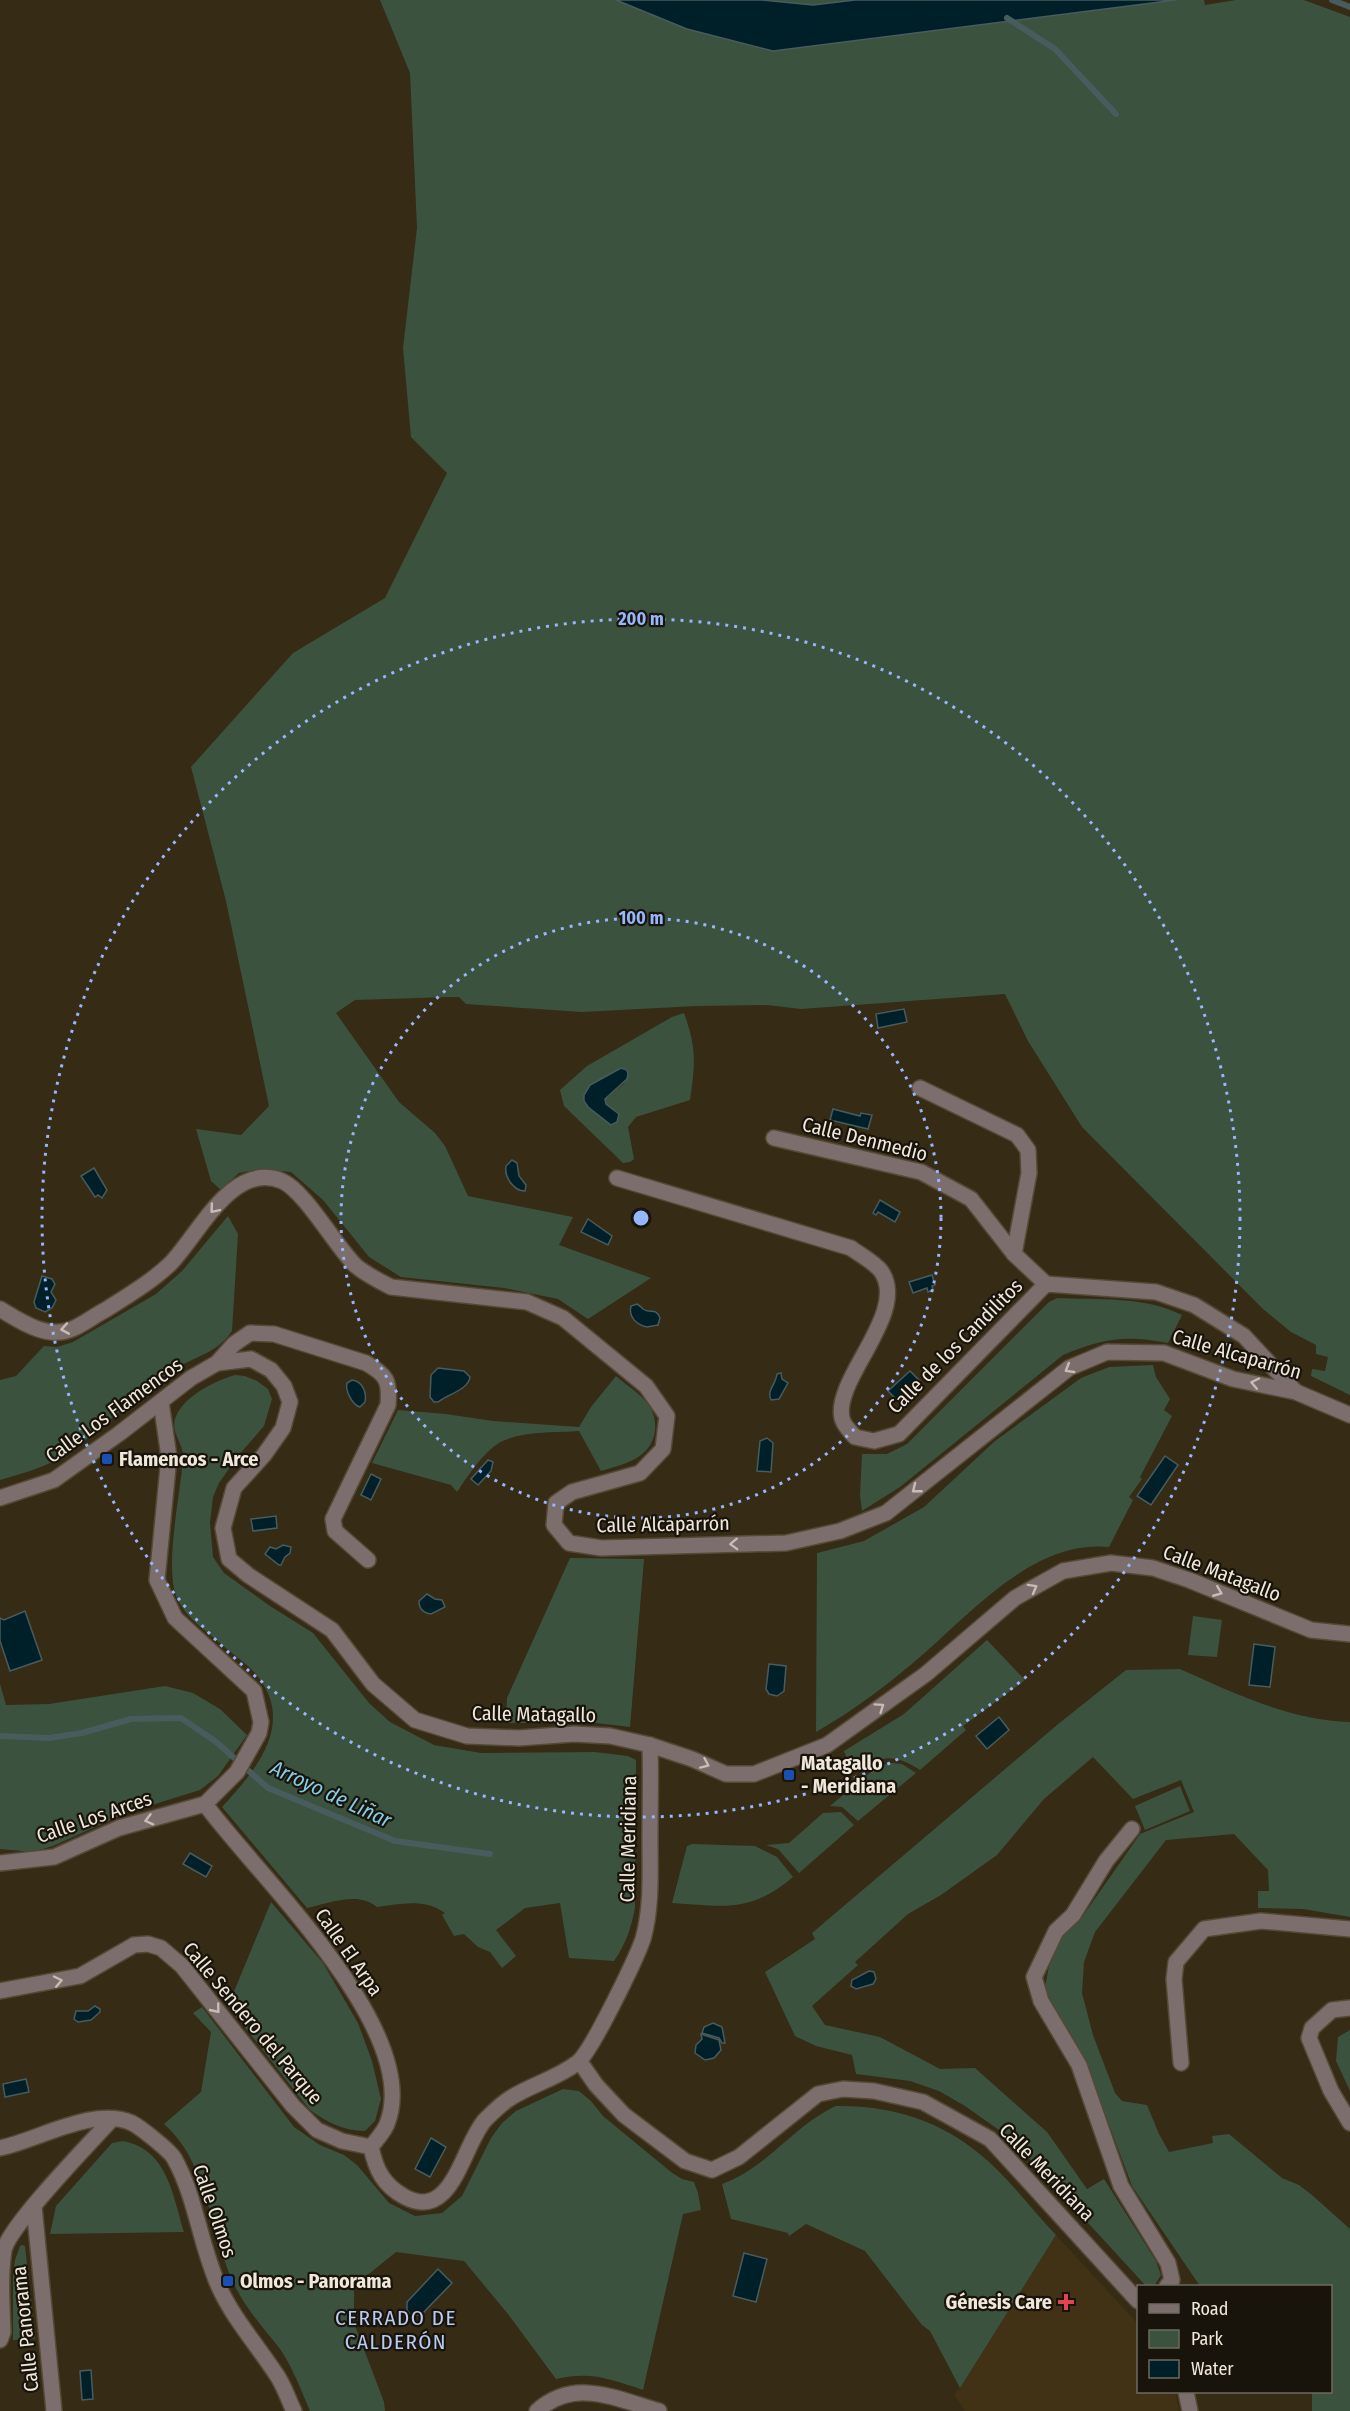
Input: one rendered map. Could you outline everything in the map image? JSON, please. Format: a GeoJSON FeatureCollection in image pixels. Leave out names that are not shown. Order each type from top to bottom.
{"type":"FeatureCollection","features":[{"type":"Feature","properties":{"kind":"street"},"geometry":{"type":"LineString","coordinates":[[920,1088],[1017,1135],[1028,1150],[1029,1173],[1014,1254]]}},
{"type":"Feature","properties":{"kind":"street","name":"Calle Denmedio"},"geometry":{"type":"LineString","coordinates":[[774,1138],[921,1172],[971,1199],[1014,1254],[1046,1284]]}},
{"type":"Feature","properties":{"kind":"street","name":"Calle Alcaparrón"},"geometry":{"type":"LineString","coordinates":[[0,1309],[29,1327],[51,1331],[70,1330],[143,1287],[170,1263],[234,1187],[261,1177],[282,1181],[297,1193],[356,1265],[372,1278],[391,1287],[527,1302],[563,1318],[646,1386],[667,1416],[663,1449],[640,1473],[573,1492],[556,1503],[554,1526],[569,1543],[601,1548],[786,1543],[860,1525],[885,1513],[1069,1368],[1107,1352],[1164,1353],[1233,1379],[1296,1392],[1350,1415]]}},
{"type":"Feature","properties":{"kind":"street","name":"Calle de los Candilitos"},"geometry":{"type":"LineString","coordinates":[[617,1178],[851,1248],[880,1271],[887,1289],[885,1312],[842,1400],[842,1420],[855,1437],[874,1441],[898,1434],[1046,1284],[1156,1292],[1194,1305],[1244,1336],[1296,1392]]}},
{"type":"Feature","properties":{"kind":"street"},"geometry":{"type":"LineString","coordinates":[[217,1363],[234,1344],[250,1333],[274,1334],[366,1364],[380,1371],[389,1386],[388,1405],[333,1519],[335,1531],[368,1560]]}},
{"type":"Feature","properties":{"kind":"street","name":"Calle Matagallo"},"geometry":{"type":"LineString","coordinates":[[217,1363],[252,1359],[271,1370],[284,1386],[290,1402],[283,1428],[264,1455],[234,1488],[223,1528],[229,1559],[332,1630],[374,1684],[415,1720],[467,1736],[519,1738],[574,1734],[610,1736],[692,1758],[726,1774],[754,1774],[827,1745],[926,1674],[1015,1598],[1063,1571],[1111,1563],[1153,1568],[1189,1580],[1311,1630],[1350,1634]]}},
{"type":"Feature","properties":{"kind":"street","name":"Calle Los Flamencos"},"geometry":{"type":"LineString","coordinates":[[0,1498],[54,1480],[191,1378],[217,1363]]}},
{"type":"Feature","properties":{"kind":"street"},"geometry":{"type":"LineString","coordinates":[[161,1402],[169,1457],[157,1580],[176,1618],[254,1691],[261,1722],[256,1743],[237,1772],[209,1800]]}},
{"type":"Feature","properties":{"kind":"street","name":"Calle Meridiana"},"geometry":{"type":"LineString","coordinates":[[371,2147],[376,2169],[393,2191],[416,2202],[435,2199],[452,2184],[465,2152],[484,2122],[508,2099],[580,2062],[597,2034],[642,1940],[650,1903],[650,1745]]}},
{"type":"Feature","properties":{"kind":"street","name":"Calle Los Arces"},"geometry":{"type":"LineString","coordinates":[[0,1863],[54,1857],[119,1828],[209,1800]]}},
{"type":"Feature","properties":{"kind":"street","name":"Calle El Arpa"},"geometry":{"type":"LineString","coordinates":[[209,1800],[351,1984],[375,2031],[390,2073],[392,2099],[387,2125],[371,2147]]}},
{"type":"Feature","properties":{"kind":"street"},"geometry":{"type":"LineString","coordinates":[[1132,1829],[1106,1862],[1073,1915],[1056,1931],[1034,1977],[1041,2001],[1079,2065],[1121,2186],[1168,2263],[1172,2280],[1168,2285]]}},
{"type":"Feature","properties":{"kind":"street"},"geometry":{"type":"LineString","coordinates":[[1181,2063],[1174,1979],[1176,1962],[1203,1929],[1261,1921],[1350,1929]]}},
{"type":"Feature","properties":{"kind":"street","name":"Calle Sendero del Parque"},"geometry":{"type":"LineString","coordinates":[[0,1990],[80,1976],[134,1945],[148,1944],[161,1948],[182,1966],[293,2106],[317,2130],[342,2141],[371,2147]]}},
{"type":"Feature","properties":{"kind":"street"},"geometry":{"type":"LineString","coordinates":[[1350,2008],[1332,2010],[1312,2028],[1310,2038],[1331,2091],[1350,2123]]}},
{"type":"Feature","properties":{"kind":"street","name":"Calle Meridiana"},"geometry":{"type":"LineString","coordinates":[[580,2062],[596,2085],[624,2115],[685,2161],[711,2170],[739,2157],[818,2094],[843,2089],[874,2091],[923,2102],[990,2139],[1137,2300]]}},
{"type":"Feature","properties":{"kind":"street"},"geometry":{"type":"LineString","coordinates":[[0,2340],[3,2332],[1,2276],[4,2247],[34,2206],[112,2119]]}},
{"type":"Feature","properties":{"kind":"street","name":"Calle Olmos"},"geometry":{"type":"LineString","coordinates":[[0,2148],[18,2144],[65,2126],[112,2119],[133,2123],[172,2155],[186,2182],[200,2237],[219,2288],[244,2330],[278,2376],[294,2411]]}},
{"type":"Feature","properties":{"kind":"street","name":"Calle Panorama"},"geometry":{"type":"LineString","coordinates":[[34,2206],[54,2411]]}},
{"type":"Feature","properties":{"kind":"street"},"geometry":{"type":"LineString","coordinates":[[537,2411],[546,2403],[567,2393],[591,2393],[659,2411]]}},
{"type":"Feature","properties":{"kind":"street"},"geometry":{"type":"LineString","coordinates":[[1186,2393],[1190,2411]]}},
{"type":"Feature","properties":{"kind":"shaded area","name":"Génesis Care"},"geometry":{"type":"Polygon","coordinates":[[[1056,2235],[1137,2323],[1137,2393],[1175,2393],[1179,2411],[965,2411],[954,2394],[960,2388],[1056,2235]]]}},
{"type":"Feature","properties":{"kind":"green space"},"geometry":{"type":"Polygon","coordinates":[[[380,0],[616,0],[687,29],[773,51],[1176,0],[1204,0],[1205,5],[1236,0],[1304,0],[1350,17],[1350,1395],[1311,1376],[1312,1369],[1325,1371],[1328,1357],[1316,1354],[1316,1345],[1291,1332],[1263,1309],[1082,1127],[1028,1041],[1005,994],[801,1009],[767,1005],[582,1012],[466,1004],[459,997],[449,997],[355,1000],[336,1013],[399,1102],[435,1133],[445,1146],[468,1196],[573,1217],[559,1245],[651,1278],[588,1319],[558,1299],[504,1288],[401,1277],[369,1257],[323,1200],[291,1172],[260,1169],[239,1173],[221,1190],[211,1181],[196,1129],[241,1135],[269,1106],[226,901],[191,767],[293,653],[385,598],[447,473],[411,437],[403,348],[417,228],[410,73],[380,0]]]}},
{"type":"Feature","properties":{"kind":"green space"},"geometry":{"type":"Polygon","coordinates":[[[762,0],[855,0],[813,5],[762,0]]]}},
{"type":"Feature","properties":{"kind":"green space"},"geometry":{"type":"Polygon","coordinates":[[[684,1013],[691,1037],[694,1066],[690,1100],[636,1117],[628,1127],[634,1159],[623,1163],[564,1106],[560,1090],[587,1066],[672,1017],[684,1013]],[[625,1083],[584,1095],[610,1107],[606,1104],[605,1099],[625,1083]]]}},
{"type":"Feature","properties":{"kind":"green space"},"geometry":{"type":"Polygon","coordinates":[[[228,1216],[238,1234],[232,1331],[227,1338],[209,1352],[164,1376],[72,1450],[36,1469],[0,1480],[0,1380],[16,1376],[44,1346],[57,1347],[73,1342],[156,1294],[182,1271],[228,1216]]]}},
{"type":"Feature","properties":{"kind":"green space"},"geometry":{"type":"Polygon","coordinates":[[[1057,1298],[1137,1302],[1168,1309],[1182,1315],[1168,1343],[1139,1339],[1115,1340],[1091,1345],[1063,1355],[900,1487],[862,1511],[860,1495],[862,1454],[887,1454],[907,1444],[1049,1302],[1057,1298]]]}},
{"type":"Feature","properties":{"kind":"green space"},"geometry":{"type":"Polygon","coordinates":[[[1153,1365],[1156,1377],[1170,1399],[1164,1410],[1172,1416],[1140,1477],[1142,1479],[1129,1497],[1133,1500],[1109,1547],[1080,1548],[1053,1555],[1027,1568],[978,1604],[890,1682],[816,1732],[817,1553],[864,1541],[924,1507],[995,1441],[1081,1378],[1109,1367],[1153,1365]]]}},
{"type":"Feature","properties":{"kind":"green space"},"geometry":{"type":"Polygon","coordinates":[[[235,1375],[257,1381],[268,1389],[272,1399],[264,1426],[238,1456],[219,1483],[213,1497],[210,1523],[213,1557],[224,1573],[313,1633],[369,1703],[390,1722],[434,1745],[481,1753],[595,1752],[628,1756],[636,1760],[635,1908],[628,1936],[614,1961],[569,1958],[560,1903],[525,1908],[496,1930],[516,1956],[502,1968],[490,1952],[478,1947],[464,1934],[454,1936],[442,1915],[445,1913],[429,1905],[412,1903],[377,1907],[369,1902],[353,1899],[307,1908],[222,1807],[259,1761],[272,1727],[272,1709],[267,1691],[255,1673],[192,1619],[179,1602],[174,1589],[172,1553],[183,1453],[174,1424],[179,1411],[192,1397],[218,1381],[235,1375]]]}},
{"type":"Feature","properties":{"kind":"green space"},"geometry":{"type":"Polygon","coordinates":[[[616,1376],[648,1404],[655,1424],[655,1431],[648,1448],[635,1459],[619,1466],[601,1471],[579,1431],[522,1435],[500,1442],[482,1457],[457,1492],[451,1485],[372,1463],[398,1410],[493,1421],[579,1427],[591,1407],[616,1376]]]}},
{"type":"Feature","properties":{"kind":"green space"},"geometry":{"type":"Polygon","coordinates":[[[570,1558],[644,1559],[630,1727],[596,1723],[506,1723],[507,1698],[570,1558]]]}},
{"type":"Feature","properties":{"kind":"green space"},"geometry":{"type":"Polygon","coordinates":[[[1193,1616],[1222,1620],[1217,1657],[1188,1655],[1193,1616]]]}},
{"type":"Feature","properties":{"kind":"green space"},"geometry":{"type":"Polygon","coordinates":[[[987,1640],[1025,1680],[963,1726],[966,1730],[920,1770],[905,1762],[888,1758],[859,1770],[847,1759],[844,1751],[904,1714],[987,1640]]]}},
{"type":"Feature","properties":{"kind":"green space"},"geometry":{"type":"Polygon","coordinates":[[[1180,1669],[1241,1696],[1284,1711],[1327,1720],[1350,1722],[1350,1917],[1303,1909],[1258,1908],[1258,1891],[1269,1891],[1268,1870],[1234,1834],[1166,1840],[1095,1932],[1084,1962],[1082,1993],[1093,2035],[1115,2093],[1122,2101],[1147,2105],[1169,2152],[1213,2143],[1212,2136],[1229,2134],[1282,2178],[1299,2185],[1312,2195],[1350,2229],[1350,2411],[1312,2411],[1312,2393],[1332,2393],[1332,2285],[1199,2285],[1132,2186],[1086,2063],[1052,2005],[1045,1987],[1049,1966],[1063,1935],[1080,1920],[1140,1834],[1194,1812],[1181,1780],[1133,1799],[1093,1757],[1044,1799],[997,1855],[941,1895],[908,1914],[855,1962],[858,1965],[812,2006],[825,2025],[880,2037],[940,2069],[975,2068],[1047,2132],[1087,2189],[1104,2179],[1156,2261],[1161,2275],[1155,2285],[1145,2285],[1009,2137],[965,2106],[939,2091],[910,2081],[856,2074],[852,2055],[816,2046],[795,2036],[765,1972],[815,1939],[812,1933],[1057,1725],[1126,1670],[1180,1669]]]}},
{"type":"Feature","properties":{"kind":"green space"},"geometry":{"type":"Polygon","coordinates":[[[0,1684],[6,1705],[49,1704],[165,1686],[193,1693],[220,1709],[247,1735],[218,1776],[200,1790],[126,1813],[53,1846],[32,1852],[0,1849],[0,1684]]]}},
{"type":"Feature","properties":{"kind":"green space"},"geometry":{"type":"Polygon","coordinates":[[[892,1763],[902,1764],[916,1773],[858,1821],[842,1807],[830,1806],[878,1766],[892,1763]]]}},
{"type":"Feature","properties":{"kind":"green space"},"geometry":{"type":"Polygon","coordinates":[[[1180,1786],[1190,1811],[1145,1830],[1135,1806],[1180,1786]]]}},
{"type":"Feature","properties":{"kind":"green space"},"geometry":{"type":"Polygon","coordinates":[[[841,1812],[854,1825],[799,1873],[778,1849],[766,1845],[789,1843],[823,1813],[841,1812]]]}},
{"type":"Feature","properties":{"kind":"green space"},"geometry":{"type":"Polygon","coordinates":[[[692,1844],[755,1846],[777,1857],[793,1877],[763,1897],[736,1905],[672,1903],[687,1846],[692,1844]]]}},
{"type":"Feature","properties":{"kind":"green space"},"geometry":{"type":"Polygon","coordinates":[[[271,1902],[323,1963],[358,2023],[372,2061],[381,2099],[375,2121],[365,2131],[336,2125],[309,2109],[228,2006],[271,1902]]]}},
{"type":"Feature","properties":{"kind":"green space"},"geometry":{"type":"Polygon","coordinates":[[[202,2007],[294,2127],[320,2145],[344,2155],[357,2165],[389,2203],[415,2216],[442,2213],[462,2196],[491,2138],[502,2123],[516,2111],[563,2089],[579,2091],[603,2116],[671,2172],[682,2179],[694,2182],[701,2210],[683,2214],[643,2390],[590,2376],[556,2379],[508,2314],[464,2261],[396,2252],[354,2286],[354,2323],[384,2402],[385,2411],[310,2411],[285,2356],[241,2298],[220,2247],[200,2180],[179,2141],[164,2124],[201,2092],[211,2032],[193,2013],[202,2007]]]}},
{"type":"Feature","properties":{"kind":"green space"},"geometry":{"type":"Polygon","coordinates":[[[1350,2030],[1350,2091],[1336,2061],[1338,2037],[1350,2030]]]}},
{"type":"Feature","properties":{"kind":"green space"},"geometry":{"type":"Polygon","coordinates":[[[836,2106],[856,2106],[894,2112],[913,2117],[948,2132],[991,2164],[1056,2235],[960,2388],[930,2331],[922,2325],[865,2251],[806,2224],[789,2236],[788,2233],[731,2219],[722,2184],[752,2168],[807,2124],[836,2106]]]}},
{"type":"Feature","properties":{"kind":"green space"},"geometry":{"type":"Polygon","coordinates":[[[123,2141],[150,2153],[159,2164],[171,2189],[184,2232],[50,2234],[56,2206],[112,2143],[123,2141]]]}},
{"type":"Feature","properties":{"kind":"green space"},"geometry":{"type":"Polygon","coordinates":[[[22,2245],[25,2246],[35,2339],[13,2340],[13,2277],[15,2260],[22,2245]]]}},
{"type":"Feature","properties":{"kind":"water"},"geometry":{"type":"Polygon","coordinates":[[[616,0],[762,0],[813,5],[855,0],[1176,0],[773,51],[687,29],[616,0]]]}},
{"type":"Feature","properties":{"kind":"water"},"geometry":{"type":"Polygon","coordinates":[[[904,1009],[907,1022],[878,1028],[876,1014],[904,1009]]]}},
{"type":"Feature","properties":{"kind":"water"},"geometry":{"type":"Polygon","coordinates":[[[621,1068],[627,1070],[627,1079],[605,1099],[606,1104],[619,1114],[617,1122],[611,1125],[588,1107],[584,1101],[584,1095],[590,1085],[621,1068]]]}},
{"type":"Feature","properties":{"kind":"water"},"geometry":{"type":"Polygon","coordinates":[[[833,1109],[860,1116],[861,1113],[872,1115],[868,1129],[830,1120],[833,1109]]]}},
{"type":"Feature","properties":{"kind":"water"},"geometry":{"type":"Polygon","coordinates":[[[512,1160],[517,1163],[519,1176],[526,1185],[525,1191],[513,1186],[508,1178],[506,1166],[512,1160]]]}},
{"type":"Feature","properties":{"kind":"water"},"geometry":{"type":"Polygon","coordinates":[[[94,1168],[107,1190],[102,1198],[98,1195],[95,1197],[81,1176],[94,1168]]]}},
{"type":"Feature","properties":{"kind":"water"},"geometry":{"type":"Polygon","coordinates":[[[880,1200],[900,1212],[895,1222],[878,1212],[876,1215],[873,1213],[880,1200]]]}},
{"type":"Feature","properties":{"kind":"water"},"geometry":{"type":"Polygon","coordinates":[[[588,1219],[612,1236],[608,1245],[581,1232],[588,1219]]]}},
{"type":"Feature","properties":{"kind":"water"},"geometry":{"type":"Polygon","coordinates":[[[932,1275],[935,1285],[932,1286],[933,1290],[928,1292],[927,1288],[913,1293],[909,1282],[932,1275]]]}},
{"type":"Feature","properties":{"kind":"water"},"geometry":{"type":"Polygon","coordinates":[[[42,1276],[52,1279],[55,1284],[51,1292],[56,1300],[52,1308],[45,1312],[36,1308],[34,1302],[42,1276]]]}},
{"type":"Feature","properties":{"kind":"water"},"geometry":{"type":"Polygon","coordinates":[[[637,1304],[657,1313],[660,1318],[658,1325],[647,1327],[634,1320],[630,1310],[631,1306],[637,1304]]]}},
{"type":"Feature","properties":{"kind":"water"},"geometry":{"type":"Polygon","coordinates":[[[438,1368],[464,1371],[470,1377],[462,1389],[434,1402],[430,1397],[431,1375],[438,1368]]]}},
{"type":"Feature","properties":{"kind":"water"},"geometry":{"type":"Polygon","coordinates":[[[910,1371],[920,1381],[899,1402],[888,1391],[910,1371]]]}},
{"type":"Feature","properties":{"kind":"water"},"geometry":{"type":"Polygon","coordinates":[[[781,1373],[782,1379],[788,1383],[779,1399],[771,1400],[770,1390],[777,1374],[781,1373]]]}},
{"type":"Feature","properties":{"kind":"water"},"geometry":{"type":"Polygon","coordinates":[[[352,1380],[359,1382],[364,1391],[365,1402],[360,1407],[354,1403],[348,1393],[347,1383],[352,1380]]]}},
{"type":"Feature","properties":{"kind":"water"},"geometry":{"type":"Polygon","coordinates":[[[767,1438],[773,1443],[771,1472],[757,1471],[760,1441],[767,1438]]]}},
{"type":"Feature","properties":{"kind":"water"},"geometry":{"type":"Polygon","coordinates":[[[1165,1456],[1178,1465],[1151,1505],[1137,1496],[1165,1456]]]}},
{"type":"Feature","properties":{"kind":"water"},"geometry":{"type":"Polygon","coordinates":[[[488,1460],[493,1462],[491,1471],[478,1485],[471,1479],[488,1460]]]}},
{"type":"Feature","properties":{"kind":"water"},"geometry":{"type":"Polygon","coordinates":[[[371,1474],[381,1479],[371,1500],[361,1495],[371,1474]]]}},
{"type":"Feature","properties":{"kind":"water"},"geometry":{"type":"Polygon","coordinates":[[[276,1516],[277,1528],[253,1531],[251,1519],[276,1516]]]}},
{"type":"Feature","properties":{"kind":"water"},"geometry":{"type":"Polygon","coordinates":[[[283,1545],[291,1547],[290,1553],[279,1565],[265,1554],[270,1547],[276,1549],[283,1545]]]}},
{"type":"Feature","properties":{"kind":"water"},"geometry":{"type":"Polygon","coordinates":[[[427,1594],[442,1600],[445,1607],[431,1614],[424,1612],[419,1601],[427,1594]]]}},
{"type":"Feature","properties":{"kind":"water"},"geometry":{"type":"Polygon","coordinates":[[[25,1611],[42,1660],[10,1671],[0,1641],[0,1618],[4,1620],[25,1611]]]}},
{"type":"Feature","properties":{"kind":"water"},"geometry":{"type":"Polygon","coordinates":[[[1254,1644],[1275,1647],[1270,1687],[1249,1685],[1254,1644]]]}},
{"type":"Feature","properties":{"kind":"water"},"geometry":{"type":"Polygon","coordinates":[[[769,1664],[786,1666],[784,1691],[777,1696],[769,1694],[766,1689],[769,1664]]]}},
{"type":"Feature","properties":{"kind":"water"},"geometry":{"type":"Polygon","coordinates":[[[999,1717],[1009,1730],[987,1749],[976,1736],[999,1717]]]}},
{"type":"Feature","properties":{"kind":"water"},"geometry":{"type":"Polygon","coordinates":[[[190,1853],[212,1866],[206,1877],[183,1864],[190,1853]]]}},
{"type":"Feature","properties":{"kind":"water"},"geometry":{"type":"Polygon","coordinates":[[[869,1971],[874,1972],[876,1979],[873,1984],[856,1989],[851,1986],[852,1980],[869,1971]]]}},
{"type":"Feature","properties":{"kind":"water"},"geometry":{"type":"Polygon","coordinates":[[[95,2006],[100,2009],[100,2012],[91,2020],[78,2022],[74,2019],[76,2011],[88,2011],[95,2006]]]}},
{"type":"Feature","properties":{"kind":"water"},"geometry":{"type":"Polygon","coordinates":[[[713,2023],[722,2027],[725,2043],[722,2043],[719,2038],[702,2033],[704,2027],[713,2023]]]}},
{"type":"Feature","properties":{"kind":"water"},"geometry":{"type":"Polygon","coordinates":[[[701,2034],[719,2040],[721,2050],[714,2058],[705,2060],[695,2053],[696,2045],[702,2039],[701,2034]]]}},
{"type":"Feature","properties":{"kind":"water"},"geometry":{"type":"Polygon","coordinates":[[[26,2079],[29,2092],[5,2097],[3,2084],[26,2079]]]}},
{"type":"Feature","properties":{"kind":"water"},"geometry":{"type":"Polygon","coordinates":[[[431,2138],[446,2147],[430,2177],[415,2169],[431,2138]]]}},
{"type":"Feature","properties":{"kind":"water"},"geometry":{"type":"Polygon","coordinates":[[[744,2253],[767,2259],[756,2302],[733,2296],[744,2253]]]}},
{"type":"Feature","properties":{"kind":"water"},"geometry":{"type":"Polygon","coordinates":[[[438,2269],[452,2283],[421,2315],[411,2315],[407,2310],[407,2302],[438,2269]]]}},
{"type":"Feature","properties":{"kind":"water"},"geometry":{"type":"Polygon","coordinates":[[[91,2370],[93,2399],[82,2400],[80,2371],[91,2370]]]}},
{"type":"Feature","properties":{"kind":"waterway"},"geometry":{"type":"LineString","coordinates":[[1332,0],[1350,7]]}},
{"type":"Feature","properties":{"kind":"waterway"},"geometry":{"type":"LineString","coordinates":[[1007,18],[1055,49],[1116,114]]}},
{"type":"Feature","properties":{"kind":"waterway","name":"Arroyo de Liñar"},"geometry":{"type":"LineString","coordinates":[[0,1736],[49,1738],[82,1733],[131,1719],[181,1718],[215,1741],[268,1788],[395,1841],[490,1854]]}},
{"type":"Feature","properties":{"kind":"place","name":"Flamencos - Arce"},"geometry":{"type":"Point","coordinates":[107,1459]}},
{"type":"Feature","properties":{"kind":"place","name":"Matagallo - Meridiana"},"geometry":{"type":"Point","coordinates":[789,1775]}},
{"type":"Feature","properties":{"kind":"place","name":"Olmos - Panorama"},"geometry":{"type":"Point","coordinates":[228,2281]}},
{"type":"Feature","properties":{"kind":"place","name":"Génesis Care"},"geometry":{"type":"Point","coordinates":[1066,2302]}},
{"type":"Feature","properties":{"kind":"district","name":"CERRADO DE CALDERÓN"},"geometry":{"type":"Point","coordinates":[396,2330]}}]}
